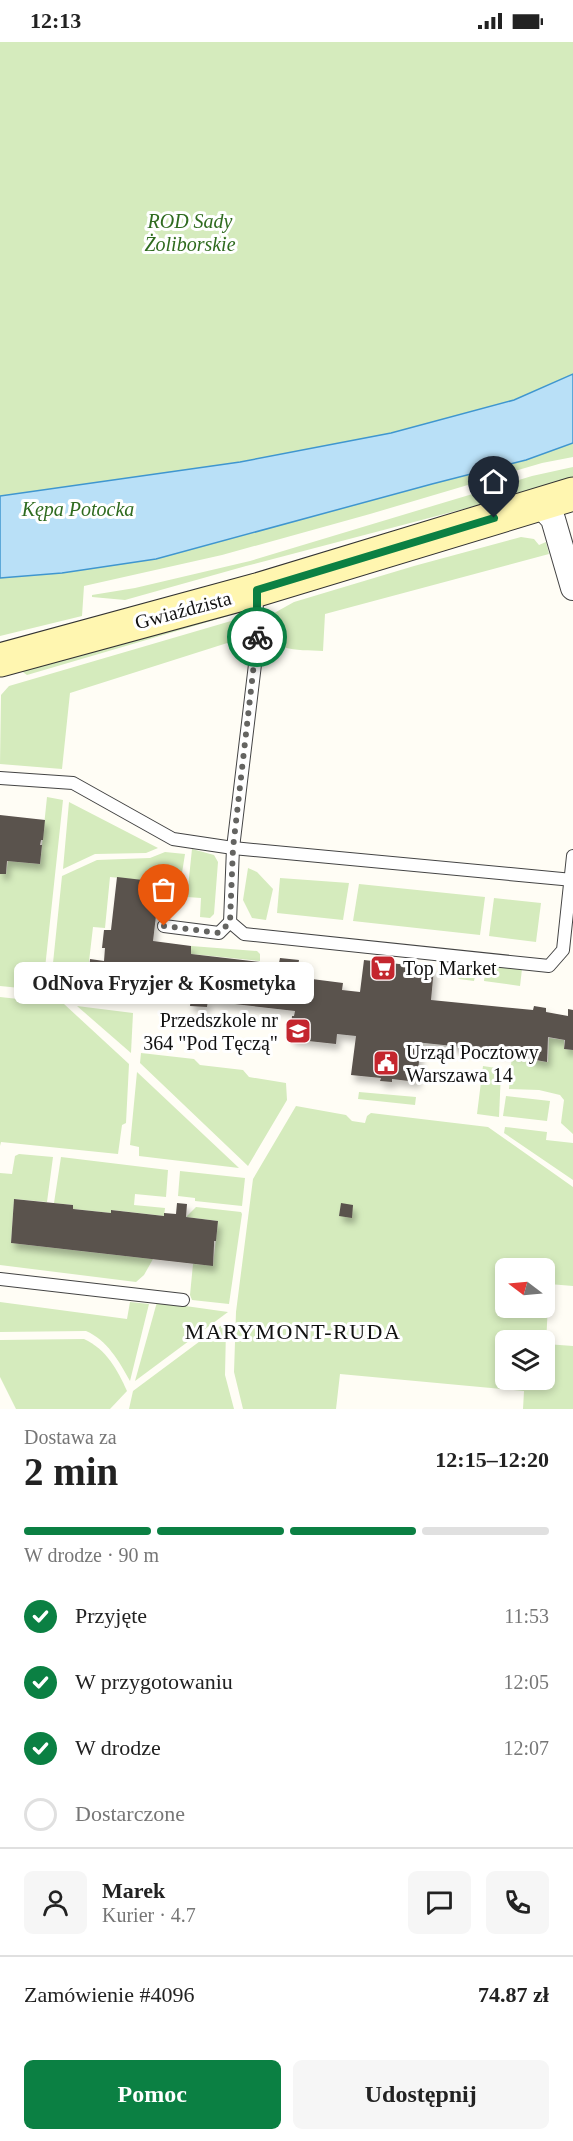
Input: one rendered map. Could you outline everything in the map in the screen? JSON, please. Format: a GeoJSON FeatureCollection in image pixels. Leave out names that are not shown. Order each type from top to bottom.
{"type":"FeatureCollection","features":[{"type":"Feature","properties":{"kind":"street","name":"Gwiaździsta"},"geometry":{"type":"LineString","coordinates":[[0,660],[257,590],[573,494]]}},
{"type":"Feature","properties":{"kind":"street"},"geometry":{"type":"LineString","coordinates":[[540,505],[553,519],[573,588]]}},
{"type":"Feature","properties":{"kind":"lane"},"geometry":{"type":"LineString","coordinates":[[164,926],[219,933],[230,922],[233,848],[256,656],[257,590]]}},
{"type":"Feature","properties":{"kind":"lane"},"geometry":{"type":"LineString","coordinates":[[0,778],[73,783],[172,839],[233,848],[572,880]]}},
{"type":"Feature","properties":{"kind":"lane"},"geometry":{"type":"LineString","coordinates":[[230,922],[244,933],[269,938],[549,966],[563,950],[573,856]]}},
{"type":"Feature","properties":{"kind":"lane"},"geometry":{"type":"LineString","coordinates":[[0,1279],[183,1300]]}},
{"type":"Feature","properties":{"kind":"green space","name":"ROD Sady Żoliborskie"},"geometry":{"type":"Polygon","coordinates":[[[0,42],[573,42],[573,457],[542,463],[222,555],[84,586],[82,616],[0,636],[0,42]]]}},
{"type":"Feature","properties":{"kind":"green space"},"geometry":{"type":"Polygon","coordinates":[[[573,467],[573,480],[555,485],[125,600],[92,597],[92,595],[135,588],[250,561],[532,476],[573,467]]]}},
{"type":"Feature","properties":{"kind":"green space"},"geometry":{"type":"Polygon","coordinates":[[[521,537],[534,539],[539,545],[546,542],[549,554],[325,614],[323,651],[284,647],[271,638],[267,617],[294,602],[521,537]]]}},
{"type":"Feature","properties":{"kind":"green space"},"geometry":{"type":"Polygon","coordinates":[[[237,610],[228,616],[27,675],[20,670],[237,610]]]}},
{"type":"Feature","properties":{"kind":"green space"},"geometry":{"type":"Polygon","coordinates":[[[245,620],[247,628],[243,638],[70,693],[62,769],[0,764],[1,695],[9,686],[231,621],[245,620]]]}},
{"type":"Feature","properties":{"kind":"green space"},"geometry":{"type":"Polygon","coordinates":[[[47,797],[63,800],[43,987],[40,990],[0,986],[0,874],[6,874],[8,861],[40,864],[47,797]]]}},
{"type":"Feature","properties":{"kind":"green space"},"geometry":{"type":"Polygon","coordinates":[[[69,802],[158,848],[146,853],[95,854],[63,869],[69,802]]]}},
{"type":"Feature","properties":{"kind":"green space"},"geometry":{"type":"Polygon","coordinates":[[[192,849],[214,855],[218,862],[214,914],[210,918],[200,917],[201,898],[187,897],[192,849]]]}},
{"type":"Feature","properties":{"kind":"green space"},"geometry":{"type":"Polygon","coordinates":[[[165,852],[185,854],[179,892],[159,890],[159,882],[110,877],[105,928],[93,927],[85,996],[50,992],[62,876],[97,860],[150,858],[165,852]]]}},
{"type":"Feature","properties":{"kind":"green space"},"geometry":{"type":"Polygon","coordinates":[[[248,868],[257,872],[273,889],[266,920],[252,918],[243,900],[248,868]]]}},
{"type":"Feature","properties":{"kind":"green space"},"geometry":{"type":"Polygon","coordinates":[[[280,878],[349,883],[343,920],[277,913],[280,878]]]}},
{"type":"Feature","properties":{"kind":"green space"},"geometry":{"type":"Polygon","coordinates":[[[359,884],[485,897],[480,935],[353,921],[359,884]]]}},
{"type":"Feature","properties":{"kind":"green space"},"geometry":{"type":"Polygon","coordinates":[[[494,898],[541,903],[536,942],[489,936],[494,898]]]}},
{"type":"Feature","properties":{"kind":"green space"},"geometry":{"type":"Polygon","coordinates":[[[191,946],[257,951],[260,954],[260,961],[191,954],[191,946]]]}},
{"type":"Feature","properties":{"kind":"green space"},"geometry":{"type":"Polygon","coordinates":[[[453,960],[478,962],[474,981],[459,979],[451,970],[453,960]]]}},
{"type":"Feature","properties":{"kind":"green space"},"geometry":{"type":"Polygon","coordinates":[[[486,965],[522,969],[520,986],[484,981],[486,965]]]}},
{"type":"Feature","properties":{"kind":"green space"},"geometry":{"type":"Polygon","coordinates":[[[0,997],[64,1004],[129,1064],[126,1123],[122,1125],[118,1154],[1,1142],[0,1146],[0,997]]]}},
{"type":"Feature","properties":{"kind":"green space"},"geometry":{"type":"Polygon","coordinates":[[[77,1006],[133,1013],[131,1053],[77,1006]]]}},
{"type":"Feature","properties":{"kind":"green space"},"geometry":{"type":"Polygon","coordinates":[[[549,1038],[564,1040],[564,1049],[573,1050],[573,1134],[561,1123],[564,1100],[560,1095],[539,1090],[509,1089],[512,1054],[528,1055],[528,1060],[548,1062],[549,1038]]]}},
{"type":"Feature","properties":{"kind":"green space"},"geometry":{"type":"Polygon","coordinates":[[[141,1053],[194,1059],[200,1065],[243,1070],[249,1077],[286,1083],[287,1100],[248,1166],[140,1063],[141,1053]]]}},
{"type":"Feature","properties":{"kind":"green space"},"geometry":{"type":"Polygon","coordinates":[[[483,1066],[496,1068],[501,1072],[499,1117],[477,1114],[483,1066]]]}},
{"type":"Feature","properties":{"kind":"green space"},"geometry":{"type":"Polygon","coordinates":[[[137,1072],[239,1168],[139,1156],[139,1147],[130,1145],[137,1072]]]}},
{"type":"Feature","properties":{"kind":"green space"},"geometry":{"type":"Polygon","coordinates":[[[359,1092],[416,1097],[415,1105],[358,1099],[359,1092]]]}},
{"type":"Feature","properties":{"kind":"green space"},"geometry":{"type":"Polygon","coordinates":[[[506,1096],[550,1101],[547,1121],[503,1116],[506,1096]]]}},
{"type":"Feature","properties":{"kind":"green space"},"geometry":{"type":"Polygon","coordinates":[[[296,1106],[346,1115],[352,1121],[365,1123],[367,1116],[371,1113],[488,1127],[573,1187],[573,1286],[555,1284],[555,1258],[495,1258],[495,1318],[547,1318],[547,1330],[495,1330],[495,1388],[340,1374],[336,1409],[243,1409],[234,1372],[236,1312],[253,1179],[296,1106]]]}},
{"type":"Feature","properties":{"kind":"green space"},"geometry":{"type":"Polygon","coordinates":[[[505,1127],[547,1132],[546,1140],[573,1143],[573,1180],[504,1133],[505,1127]]]}},
{"type":"Feature","properties":{"kind":"green space"},"geometry":{"type":"Polygon","coordinates":[[[19,1154],[53,1157],[47,1202],[14,1199],[11,1243],[153,1259],[144,1275],[136,1282],[0,1265],[0,1173],[12,1174],[15,1156],[19,1154]]]}},
{"type":"Feature","properties":{"kind":"green space"},"geometry":{"type":"Polygon","coordinates":[[[61,1157],[168,1170],[166,1197],[135,1194],[134,1205],[165,1208],[164,1216],[112,1210],[111,1213],[73,1209],[73,1205],[54,1203],[61,1157]]]}},
{"type":"Feature","properties":{"kind":"green space"},"geometry":{"type":"Polygon","coordinates":[[[180,1171],[245,1178],[242,1206],[195,1201],[195,1198],[178,1196],[180,1171]]]}},
{"type":"Feature","properties":{"kind":"green space"},"geometry":{"type":"Polygon","coordinates":[[[196,1207],[241,1212],[242,1214],[229,1304],[192,1300],[190,1295],[193,1264],[213,1265],[218,1221],[186,1217],[196,1207]]]}},
{"type":"Feature","properties":{"kind":"green space"},"geometry":{"type":"Polygon","coordinates":[[[0,1302],[127,1319],[130,1302],[149,1304],[130,1381],[106,1346],[86,1331],[0,1332],[0,1302]]]}},
{"type":"Feature","properties":{"kind":"green space"},"geometry":{"type":"Polygon","coordinates":[[[157,1302],[228,1312],[135,1381],[157,1302]]]}},
{"type":"Feature","properties":{"kind":"green space"},"geometry":{"type":"Polygon","coordinates":[[[223,1324],[226,1329],[225,1375],[234,1409],[129,1409],[133,1391],[223,1324]]]}},
{"type":"Feature","properties":{"kind":"green space"},"geometry":{"type":"Polygon","coordinates":[[[84,1339],[99,1348],[110,1360],[127,1391],[110,1409],[16,1409],[0,1377],[0,1340],[84,1339]]]}},
{"type":"Feature","properties":{"kind":"green space"},"geometry":{"type":"Polygon","coordinates":[[[555,1345],[573,1346],[573,1409],[523,1409],[524,1391],[513,1390],[555,1390],[555,1345]]]}},
{"type":"Feature","properties":{"kind":"water"},"geometry":{"type":"Polygon","coordinates":[[[573,374],[573,443],[526,460],[156,559],[62,573],[0,578],[0,496],[240,462],[391,433],[514,400],[573,374]]]}},
{"type":"Feature","properties":{"kind":"building"},"geometry":{"type":"Polygon","coordinates":[[[0,815],[45,820],[43,840],[40,845],[42,845],[40,864],[7,861],[6,874],[0,874],[0,815]]]}},
{"type":"Feature","properties":{"kind":"building"},"geometry":{"type":"Polygon","coordinates":[[[117,877],[160,882],[153,941],[191,946],[191,954],[260,962],[279,963],[280,958],[299,960],[293,985],[303,986],[304,978],[343,983],[342,990],[360,992],[364,960],[434,968],[431,1000],[533,1010],[534,1006],[546,1008],[546,1012],[568,1016],[568,1009],[573,1010],[573,1050],[564,1049],[565,1040],[548,1037],[547,1062],[530,1059],[530,1054],[415,1042],[414,1050],[420,1051],[417,1082],[392,1079],[392,1082],[380,1081],[381,1078],[351,1075],[356,1036],[337,1034],[336,1044],[290,1039],[292,1016],[295,1011],[208,1001],[207,1007],[190,1006],[193,981],[188,980],[187,985],[141,980],[140,984],[109,981],[109,984],[88,983],[90,959],[104,961],[105,948],[102,948],[104,930],[111,930],[117,877]]]}},
{"type":"Feature","properties":{"kind":"building"},"geometry":{"type":"Polygon","coordinates":[[[14,1199],[73,1205],[73,1209],[111,1213],[111,1210],[164,1216],[164,1213],[176,1214],[177,1203],[187,1204],[186,1217],[218,1221],[213,1266],[11,1243],[14,1199]]]}},
{"type":"Feature","properties":{"kind":"building"},"geometry":{"type":"Polygon","coordinates":[[[341,1203],[353,1205],[352,1218],[339,1216],[341,1203]]]}},
{"type":"Feature","properties":{"kind":"way so far"},"geometry":{"type":"LineString","coordinates":[[164,926],[219,933],[230,922],[233,848],[257,637]]}},
{"type":"Feature","properties":{"kind":"place","name":"OdNova Fryzjer & Kosmetyka"},"geometry":{"type":"Point","coordinates":[164,926]}},
{"type":"Feature","properties":{"kind":"place","name":"Top Market"},"geometry":{"type":"Point","coordinates":[383,968]}},
{"type":"Feature","properties":{"kind":"place","name":"Przedszkole nr 364 \"Pod Tęczą\""},"geometry":{"type":"Point","coordinates":[298,1031]}},
{"type":"Feature","properties":{"kind":"place","name":"Urząd Pocztowy Warszawa 14"},"geometry":{"type":"Point","coordinates":[386,1063]}},
{"type":"Feature","properties":{"kind":"district","name":"MARYMONT-RUDA"},"geometry":{"type":"Point","coordinates":[293,1331]}},
{"type":"Feature","properties":{"kind":"route"},"geometry":{"type":"LineString","coordinates":[[257,637],[257,590],[494,518]]}},
{"type":"Feature","properties":{"kind":"park label","name":"Kępa Potocka"},"geometry":{"type":"Point","coordinates":[78,509]}}]}
